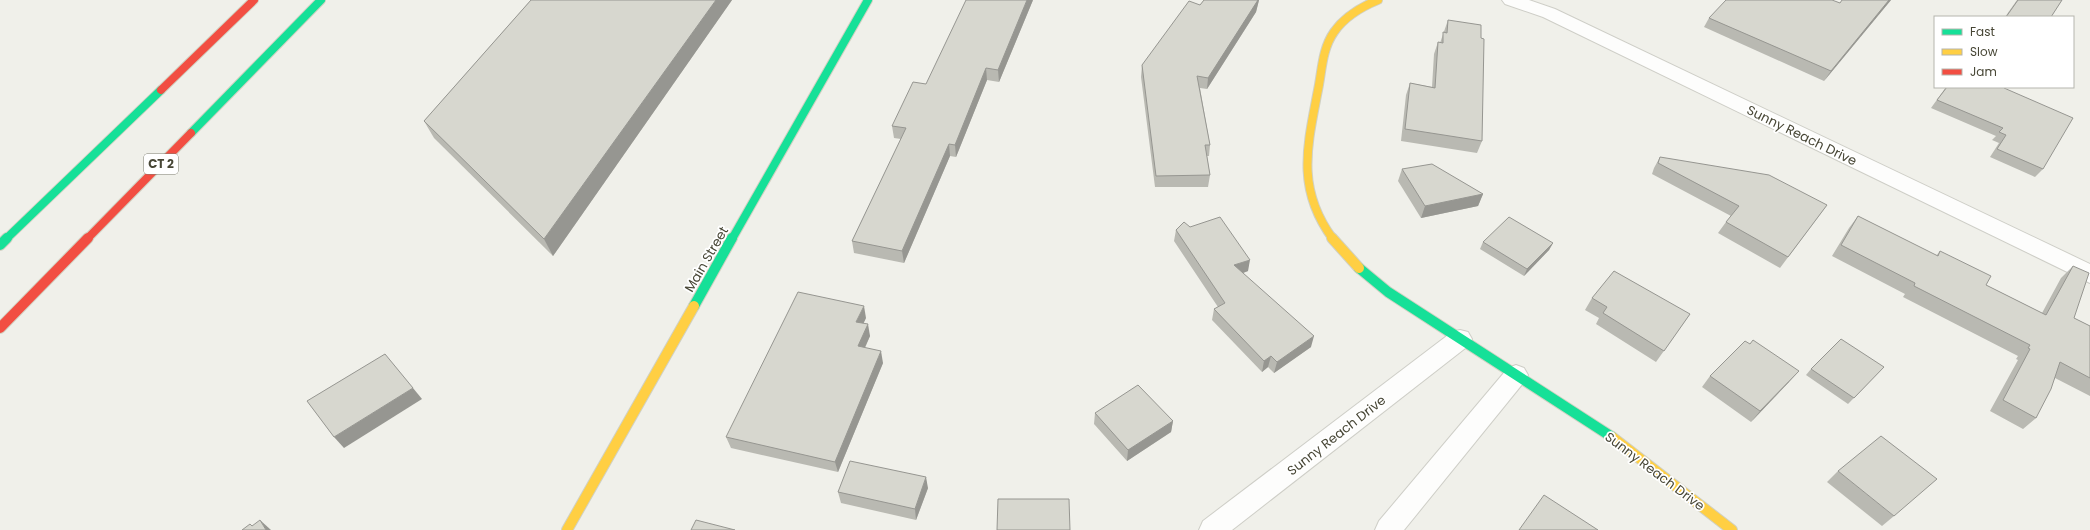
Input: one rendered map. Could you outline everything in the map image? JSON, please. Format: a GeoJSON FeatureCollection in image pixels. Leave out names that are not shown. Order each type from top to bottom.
{"type":"FeatureCollection","features":[{"type":"Feature","properties":{"kind":"main road"},"geometry":{"type":"LineString","coordinates":[[0,245],[254,0]]}},
{"type":"Feature","properties":{"kind":"main road","name":"CT 2"},"geometry":{"type":"LineString","coordinates":[[0,328],[321,0]]}},
{"type":"Feature","properties":{"kind":"main road","name":"Main Street"},"geometry":{"type":"LineString","coordinates":[[567,530],[868,0]]}},
{"type":"Feature","properties":{"kind":"main road","name":"Sunny Reach Drive"},"geometry":{"type":"LineString","coordinates":[[1378,0],[1360,9],[1344,21],[1331,37],[1326,49],[1306,152],[1306,173],[1311,198],[1320,222],[1330,237],[1357,268],[1388,292],[1614,439],[1680,488],[1732,530]]}},
{"type":"Feature","properties":{"kind":"street","name":"Sunny Reach Drive"},"geometry":{"type":"LineString","coordinates":[[1511,0],[1549,13],[2090,274]]}},
{"type":"Feature","properties":{"kind":"street","name":"Sunny Reach Drive"},"geometry":{"type":"LineString","coordinates":[[1212,530],[1460,339]]}},
{"type":"Feature","properties":{"kind":"street"},"geometry":{"type":"LineString","coordinates":[[1388,530],[1516,375]]}},
{"type":"Feature","properties":{"kind":"building"},"geometry":{"type":"Polygon","coordinates":[[[531,0],[716,0],[544,239],[424,121],[531,0]]]}},
{"type":"Feature","properties":{"kind":"building"},"geometry":{"type":"Polygon","coordinates":[[[966,0],[1027,0],[998,70],[986,68],[955,145],[949,144],[902,251],[852,241],[906,128],[892,126],[913,82],[926,84],[966,0]]]}},
{"type":"Feature","properties":{"kind":"building"},"geometry":{"type":"Polygon","coordinates":[[[1204,0],[1258,0],[1208,78],[1197,76],[1210,145],[1205,145],[1210,175],[1156,176],[1142,65],[1189,1],[1200,5],[1204,0]]]}},
{"type":"Feature","properties":{"kind":"building"},"geometry":{"type":"Polygon","coordinates":[[[1726,0],[1832,0],[1840,3],[1842,0],[1889,0],[1831,71],[1709,18],[1726,0]]]}},
{"type":"Feature","properties":{"kind":"building"},"geometry":{"type":"Polygon","coordinates":[[[2018,0],[2062,0],[2052,16],[2007,16],[2018,0]]]}},
{"type":"Feature","properties":{"kind":"building"},"geometry":{"type":"Polygon","coordinates":[[[1448,20],[1481,25],[1481,38],[1484,39],[1482,141],[1405,129],[1410,83],[1435,88],[1438,42],[1443,43],[1443,32],[1447,33],[1448,20]]]}},
{"type":"Feature","properties":{"kind":"building"},"geometry":{"type":"Polygon","coordinates":[[[1946,88],[2004,88],[2073,118],[2043,169],[1997,149],[2006,135],[1999,132],[2003,128],[1937,100],[1946,88]]]}},
{"type":"Feature","properties":{"kind":"building"},"geometry":{"type":"Polygon","coordinates":[[[1660,157],[1769,175],[1827,205],[1788,257],[1726,222],[1739,206],[1658,163],[1660,157]]]}},
{"type":"Feature","properties":{"kind":"building"},"geometry":{"type":"Polygon","coordinates":[[[1432,164],[1483,194],[1425,206],[1402,169],[1432,164]]]}},
{"type":"Feature","properties":{"kind":"building"},"geometry":{"type":"Polygon","coordinates":[[[1858,216],[1938,256],[1940,251],[1991,276],[1986,285],[2046,315],[2073,266],[2089,273],[2074,318],[2090,326],[2090,378],[2060,362],[2051,389],[2036,418],[2003,400],[2030,349],[2028,348],[2030,345],[1914,286],[1915,283],[1841,245],[1858,216]]]}},
{"type":"Feature","properties":{"kind":"building"},"geometry":{"type":"Polygon","coordinates":[[[1220,217],[1250,260],[1234,265],[1314,336],[1277,362],[1271,356],[1264,361],[1214,309],[1225,303],[1176,230],[1184,222],[1190,227],[1220,217]]]}},
{"type":"Feature","properties":{"kind":"building"},"geometry":{"type":"Polygon","coordinates":[[[1509,217],[1553,243],[1527,269],[1483,242],[1509,217]]]}},
{"type":"Feature","properties":{"kind":"building"},"geometry":{"type":"Polygon","coordinates":[[[1614,271],[1690,314],[1664,351],[1603,313],[1607,307],[1592,298],[1614,271]]]}},
{"type":"Feature","properties":{"kind":"building"},"geometry":{"type":"Polygon","coordinates":[[[798,292],[864,306],[856,322],[868,324],[858,346],[881,351],[835,462],[726,437],[798,292]]]}},
{"type":"Feature","properties":{"kind":"building"},"geometry":{"type":"Polygon","coordinates":[[[1841,339],[1884,367],[1854,398],[1811,369],[1841,339]]]}},
{"type":"Feature","properties":{"kind":"building"},"geometry":{"type":"Polygon","coordinates":[[[1753,340],[1799,371],[1760,411],[1710,376],[1745,341],[1750,344],[1753,340]]]}},
{"type":"Feature","properties":{"kind":"building"},"geometry":{"type":"Polygon","coordinates":[[[385,354],[413,388],[334,437],[307,401],[385,354]]]}},
{"type":"Feature","properties":{"kind":"building"},"geometry":{"type":"Polygon","coordinates":[[[1138,385],[1173,421],[1128,450],[1095,413],[1138,385]]]}},
{"type":"Feature","properties":{"kind":"building"},"geometry":{"type":"Polygon","coordinates":[[[1881,436],[1937,479],[1894,516],[1838,471],[1881,436]]]}},
{"type":"Feature","properties":{"kind":"building"},"geometry":{"type":"Polygon","coordinates":[[[850,461],[926,477],[915,509],[838,492],[850,461]]]}},
{"type":"Feature","properties":{"kind":"building"},"geometry":{"type":"Polygon","coordinates":[[[1544,495],[1598,530],[1519,530],[1544,495]]]}},
{"type":"Feature","properties":{"kind":"building"},"geometry":{"type":"Polygon","coordinates":[[[998,499],[1069,499],[1070,530],[997,530],[998,499]]]}},
{"type":"Feature","properties":{"kind":"building"},"geometry":{"type":"Polygon","coordinates":[[[260,520],[266,530],[242,530],[250,524],[252,526],[260,520]]]}},
{"type":"Feature","properties":{"kind":"building"},"geometry":{"type":"Polygon","coordinates":[[[696,520],[735,530],[691,530],[696,520]]]}},
{"type":"Feature","properties":{"kind":"traffic: fast"},"geometry":{"type":"LineString","coordinates":[[191,133],[321,0]]}},
{"type":"Feature","properties":{"kind":"traffic: fast"},"geometry":{"type":"LineString","coordinates":[[694,306],[868,0]]}},
{"type":"Feature","properties":{"kind":"traffic: fast"},"geometry":{"type":"LineString","coordinates":[[0,245],[161,90]]}},
{"type":"Feature","properties":{"kind":"traffic: fast"},"geometry":{"type":"LineString","coordinates":[[1359,268],[1388,292],[1612,437]]}},
{"type":"Feature","properties":{"kind":"traffic: slow"},"geometry":{"type":"LineString","coordinates":[[1359,268],[1336,244],[1318,216],[1310,195],[1306,169],[1310,129],[1327,45],[1334,32],[1343,21],[1360,9],[1378,0]]}},
{"type":"Feature","properties":{"kind":"traffic: slow"},"geometry":{"type":"LineString","coordinates":[[567,530],[694,306]]}},
{"type":"Feature","properties":{"kind":"traffic: slow"},"geometry":{"type":"LineString","coordinates":[[1612,437],[1680,488],[1732,530]]}},
{"type":"Feature","properties":{"kind":"traffic: jam"},"geometry":{"type":"LineString","coordinates":[[161,90],[254,0]]}},
{"type":"Feature","properties":{"kind":"traffic: jam"},"geometry":{"type":"LineString","coordinates":[[0,328],[191,133]]}}]}
